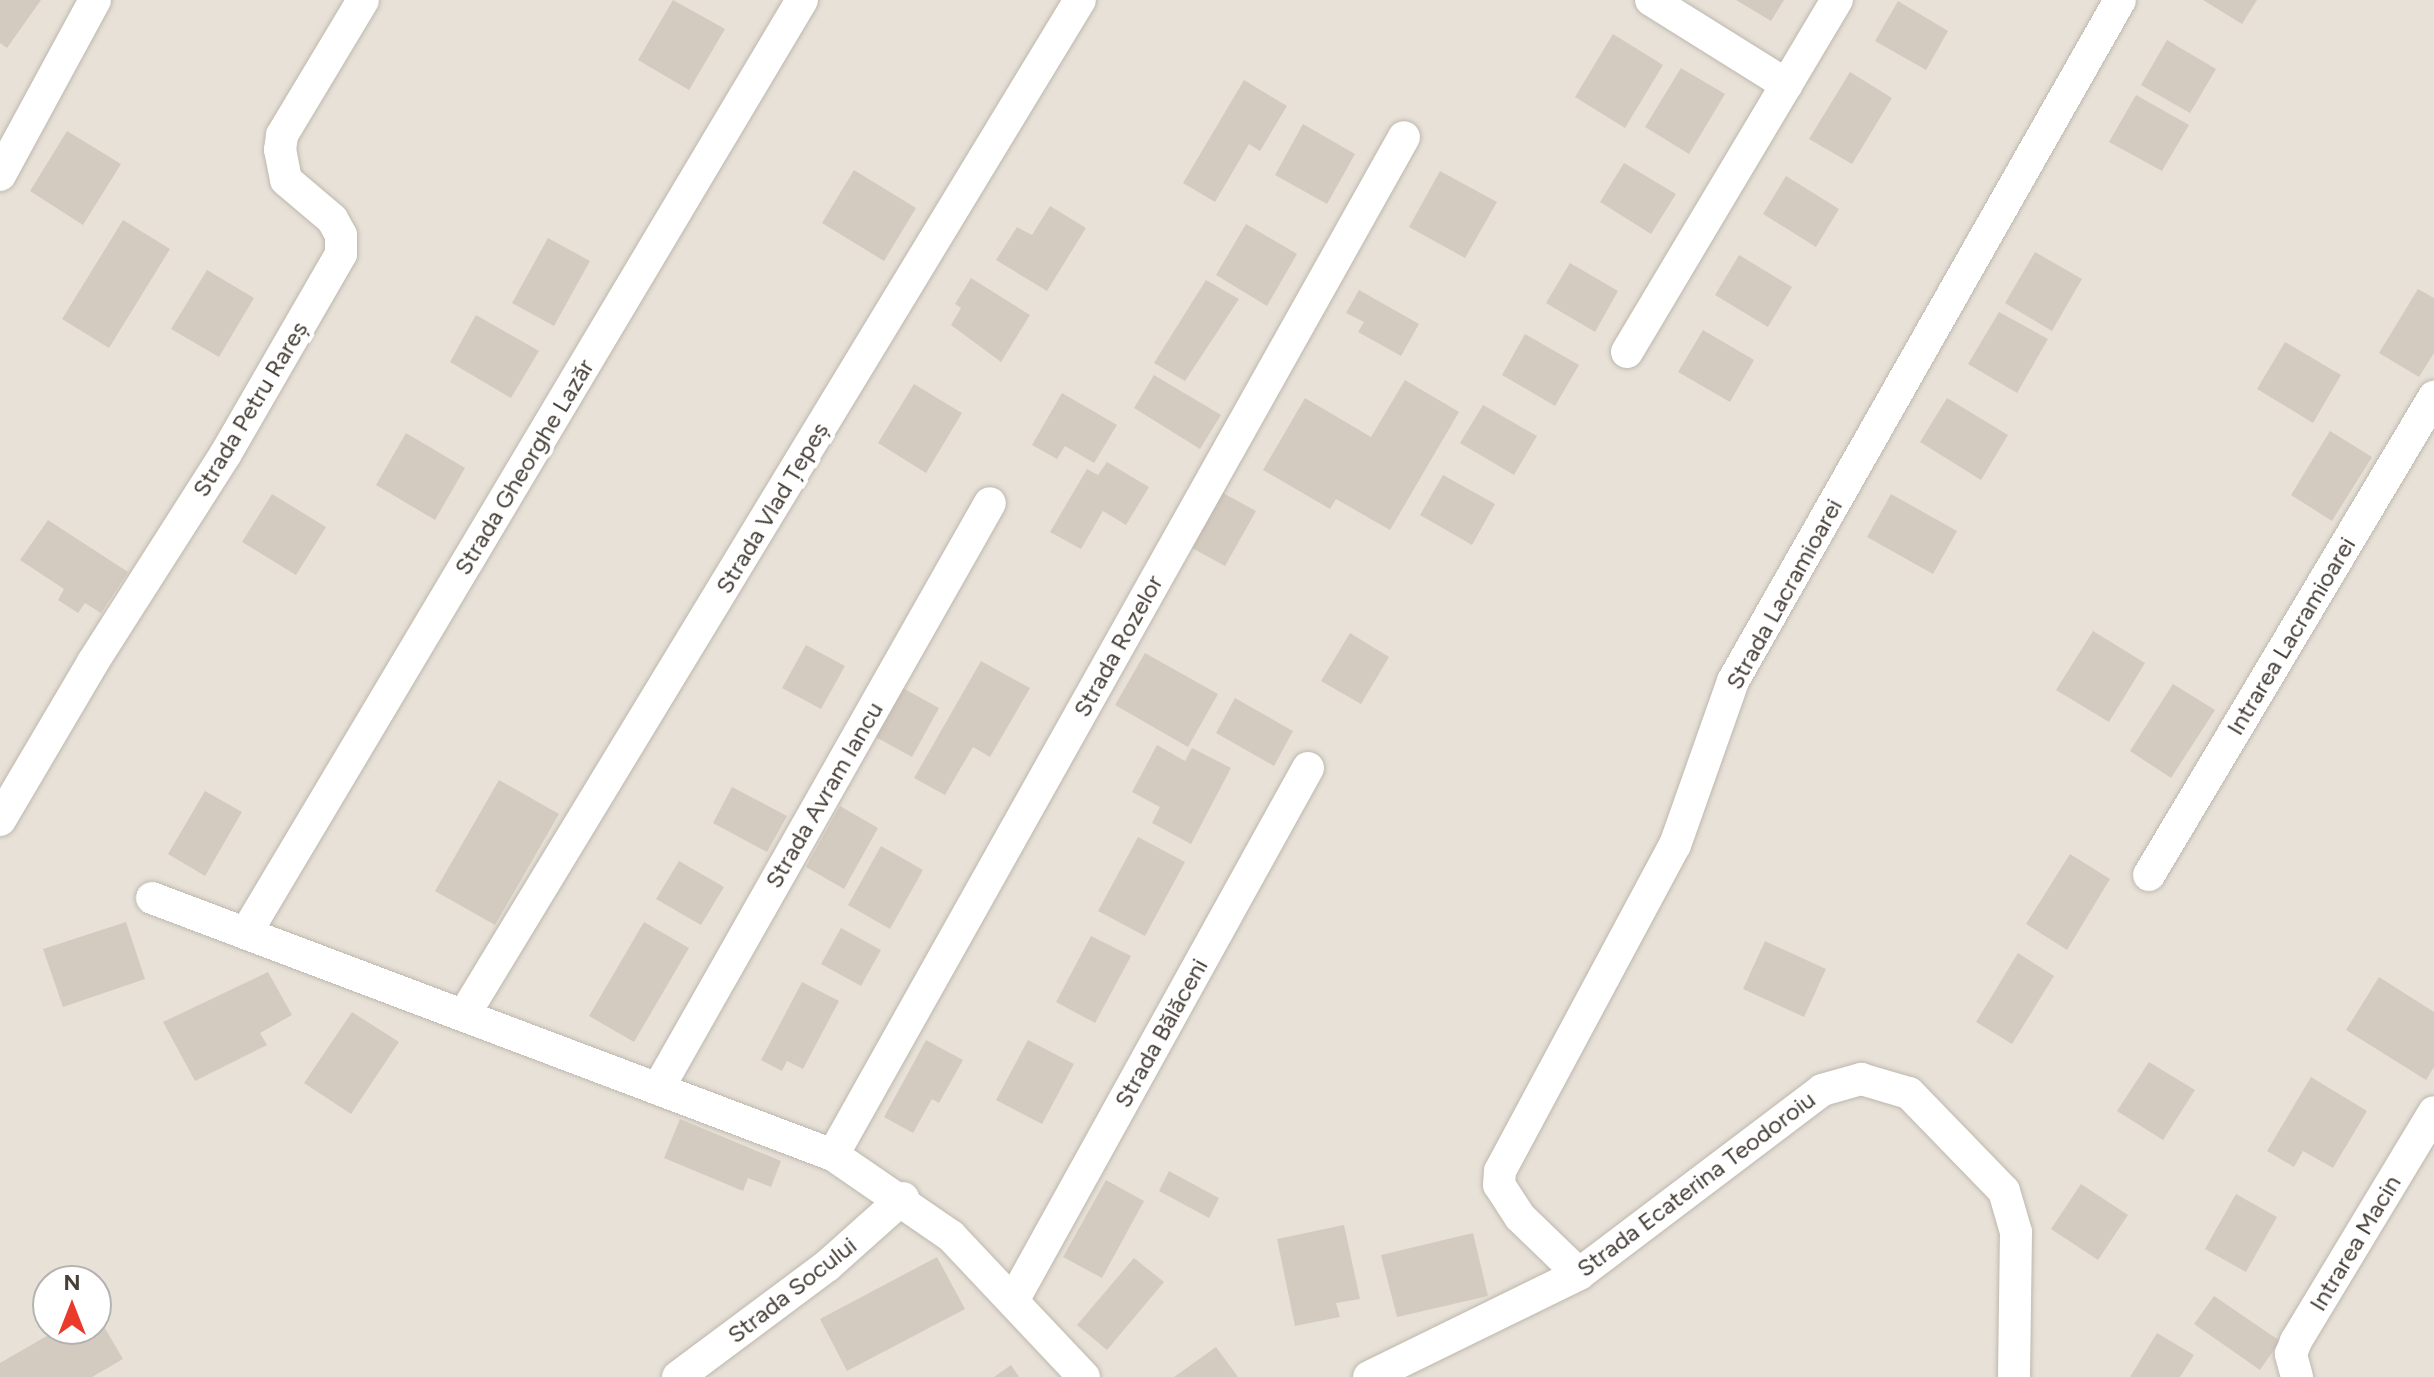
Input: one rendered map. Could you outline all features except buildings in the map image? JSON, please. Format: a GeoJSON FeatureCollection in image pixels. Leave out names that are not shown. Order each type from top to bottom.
{"type":"FeatureCollection","features":[{"type":"Feature","properties":{"kind":"street"},"geometry":{"type":"LineString","coordinates":[[0,175],[95,0]]}},
{"type":"Feature","properties":{"kind":"street","name":"Strada Petru Rareș"},"geometry":{"type":"LineString","coordinates":[[0,820],[93,662],[225,455],[341,254],[341,235],[332,219],[286,180],[280,150],[282,135],[363,0]]}},
{"type":"Feature","properties":{"kind":"street","name":"Strada Gheorghe Lazăr"},"geometry":{"type":"LineString","coordinates":[[246,933],[802,0]]}},
{"type":"Feature","properties":{"kind":"street","name":"Strada Vlad Țepeș"},"geometry":{"type":"LineString","coordinates":[[464,1015],[1080,0]]}},
{"type":"Feature","properties":{"kind":"street"},"geometry":{"type":"LineString","coordinates":[[1651,0],[1787,85]]}},
{"type":"Feature","properties":{"kind":"street"},"geometry":{"type":"LineString","coordinates":[[1627,352],[1837,0]]}},
{"type":"Feature","properties":{"kind":"street","name":"Strada Lacramioarei"},"geometry":{"type":"LineString","coordinates":[[1579,1274],[1520,1217],[1499,1185],[1500,1171],[1675,845],[1733,681],[2120,0]]}},
{"type":"Feature","properties":{"kind":"street","name":"Strada Rozelor"},"geometry":{"type":"LineString","coordinates":[[833,1155],[1404,137]]}},
{"type":"Feature","properties":{"kind":"street","name":"Intrarea Lacramioarei"},"geometry":{"type":"LineString","coordinates":[[2149,875],[2434,397]]}},
{"type":"Feature","properties":{"kind":"street","name":"Strada Avram Iancu"},"geometry":{"type":"LineString","coordinates":[[659,1087],[990,503]]}},
{"type":"Feature","properties":{"kind":"street","name":"Strada Bălăceni"},"geometry":{"type":"LineString","coordinates":[[1014,1299],[1308,768]]}},
{"type":"Feature","properties":{"kind":"street"},"geometry":{"type":"LineString","coordinates":[[152,898],[833,1155],[903,1198],[961,1245],[1084,1377]]}},
{"type":"Feature","properties":{"kind":"street","name":"Strada Ecaterina Teodoroiu"},"geometry":{"type":"LineString","coordinates":[[1369,1377],[1579,1274],[1822,1090],[1861,1079],[1885,1082],[1909,1093],[2004,1191],[2016,1232],[2014,1377]]}},
{"type":"Feature","properties":{"kind":"street","name":"Intrarea Macin"},"geometry":{"type":"LineString","coordinates":[[2297,1377],[2291,1354],[2296,1341],[2434,1112]]}},
{"type":"Feature","properties":{"kind":"street","name":"Strada Socului"},"geometry":{"type":"LineString","coordinates":[[678,1377],[827,1266],[903,1198]]}},
{"type":"Feature","properties":{"kind":"shaded area"},"geometry":{"type":"Polygon","coordinates":[[[0,0],[2434,0],[2434,1377],[0,1377],[0,0]]]}}]}
